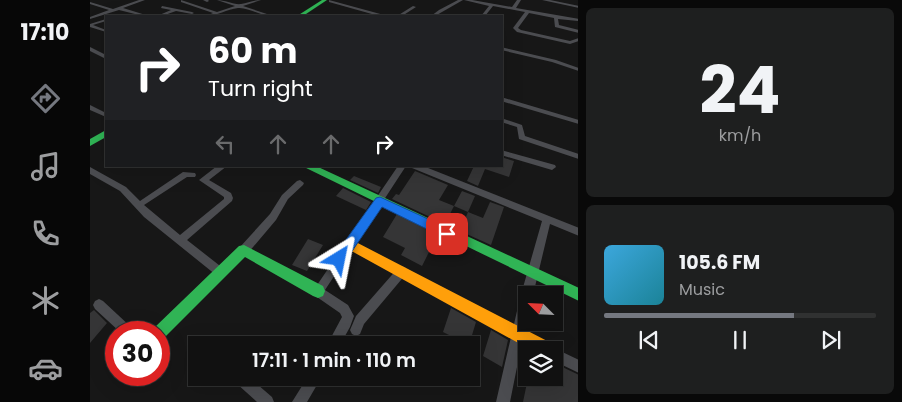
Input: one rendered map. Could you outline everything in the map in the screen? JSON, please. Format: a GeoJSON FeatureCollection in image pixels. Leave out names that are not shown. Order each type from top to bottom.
{"type":"FeatureCollection","features":[{"type":"Feature","properties":{"kind":"street"},"geometry":{"type":"LineString","coordinates":[[125,0],[134,3]]}},
{"type":"Feature","properties":{"kind":"street"},"geometry":{"type":"LineString","coordinates":[[90,18],[143,0]]}},
{"type":"Feature","properties":{"kind":"street"},"geometry":{"type":"LineString","coordinates":[[182,0],[216,13]]}},
{"type":"Feature","properties":{"kind":"street"},"geometry":{"type":"LineString","coordinates":[[219,0],[267,15]]}},
{"type":"Feature","properties":{"kind":"street"},"geometry":{"type":"LineString","coordinates":[[211,15],[257,0]]}},
{"type":"Feature","properties":{"kind":"street"},"geometry":{"type":"LineString","coordinates":[[302,15],[329,0],[380,15]]}},
{"type":"Feature","properties":{"kind":"street"},"geometry":{"type":"LineString","coordinates":[[308,15],[329,0]]}},
{"type":"Feature","properties":{"kind":"street"},"geometry":{"type":"LineString","coordinates":[[434,15],[444,7],[452,6],[461,0]]}},
{"type":"Feature","properties":{"kind":"street"},"geometry":{"type":"LineString","coordinates":[[466,0],[482,1],[512,9],[578,20]]}},
{"type":"Feature","properties":{"kind":"street"},"geometry":{"type":"LineString","coordinates":[[512,9],[519,0]]}},
{"type":"Feature","properties":{"kind":"street"},"geometry":{"type":"LineString","coordinates":[[544,0],[578,7]]}},
{"type":"Feature","properties":{"kind":"street"},"geometry":{"type":"LineString","coordinates":[[568,5],[576,2],[576,0]]}},
{"type":"Feature","properties":{"kind":"street"},"geometry":{"type":"LineString","coordinates":[[90,3],[143,15]]}},
{"type":"Feature","properties":{"kind":"street"},"geometry":{"type":"LineString","coordinates":[[484,15],[492,5]]}},
{"type":"Feature","properties":{"kind":"street"},"geometry":{"type":"LineString","coordinates":[[162,7],[192,13]]}},
{"type":"Feature","properties":{"kind":"street"},"geometry":{"type":"LineString","coordinates":[[401,15],[414,7]]}},
{"type":"Feature","properties":{"kind":"street"},"geometry":{"type":"LineString","coordinates":[[162,15],[175,10]]}},
{"type":"Feature","properties":{"kind":"street"},"geometry":{"type":"LineString","coordinates":[[124,14],[131,12]]}},
{"type":"Feature","properties":{"kind":"street"},"geometry":{"type":"LineString","coordinates":[[528,12],[516,28],[518,31],[570,43],[578,39]]}},
{"type":"Feature","properties":{"kind":"street"},"geometry":{"type":"LineString","coordinates":[[556,17],[557,26],[578,32]]}},
{"type":"Feature","properties":{"kind":"street"},"geometry":{"type":"LineString","coordinates":[[90,26],[105,20]]}},
{"type":"Feature","properties":{"kind":"street"},"geometry":{"type":"LineString","coordinates":[[90,26],[105,30]]}},
{"type":"Feature","properties":{"kind":"street"},"geometry":{"type":"LineString","coordinates":[[503,48],[554,61],[578,70]]}},
{"type":"Feature","properties":{"kind":"street"},"geometry":{"type":"LineString","coordinates":[[90,50],[101,56]]}},
{"type":"Feature","properties":{"kind":"street"},"geometry":{"type":"LineString","coordinates":[[503,100],[578,122]]}},
{"type":"Feature","properties":{"kind":"street"},"geometry":{"type":"LineString","coordinates":[[90,107],[105,114]]}},
{"type":"Feature","properties":{"kind":"street"},"geometry":{"type":"LineString","coordinates":[[503,121],[520,126],[522,137],[578,157]]}},
{"type":"Feature","properties":{"kind":"street"},"geometry":{"type":"LineString","coordinates":[[503,153],[552,167]]}},
{"type":"Feature","properties":{"kind":"street"},"geometry":{"type":"LineString","coordinates":[[203,180],[222,167]]}},
{"type":"Feature","properties":{"kind":"street"},"geometry":{"type":"LineString","coordinates":[[309,167],[578,295]]}},
{"type":"Feature","properties":{"kind":"street"},"geometry":{"type":"LineString","coordinates":[[318,290],[380,202],[401,167]]}},
{"type":"Feature","properties":{"kind":"street"},"geometry":{"type":"LineString","coordinates":[[417,167],[578,232]]}},
{"type":"Feature","properties":{"kind":"street"},"geometry":{"type":"LineString","coordinates":[[90,170],[123,189],[147,214],[220,272]]}},
{"type":"Feature","properties":{"kind":"street"},"geometry":{"type":"LineString","coordinates":[[180,240],[229,198],[203,180],[183,170]]}},
{"type":"Feature","properties":{"kind":"street"},"geometry":{"type":"LineString","coordinates":[[144,202],[186,174],[192,174]]}},
{"type":"Feature","properties":{"kind":"street"},"geometry":{"type":"LineString","coordinates":[[170,322],[244,250],[273,217],[286,197],[300,183]]}},
{"type":"Feature","properties":{"kind":"street"},"geometry":{"type":"LineString","coordinates":[[529,286],[547,219]]}},
{"type":"Feature","properties":{"kind":"street"},"geometry":{"type":"LineString","coordinates":[[350,244],[530,341]]}},
{"type":"Feature","properties":{"kind":"street"},"geometry":{"type":"LineString","coordinates":[[244,250],[318,290],[344,309],[348,316],[338,336]]}},
{"type":"Feature","properties":{"kind":"street"},"geometry":{"type":"LineString","coordinates":[[356,330],[360,320],[402,272]]}},
{"type":"Feature","properties":{"kind":"street"},"geometry":{"type":"LineString","coordinates":[[99,305],[116,321]]}},
{"type":"Feature","properties":{"kind":"street"},"geometry":{"type":"LineString","coordinates":[[502,402],[519,331]]}},
{"type":"Feature","properties":{"kind":"street"},"geometry":{"type":"LineString","coordinates":[[563,358],[578,366]]}},
{"type":"Feature","properties":{"kind":"street"},"geometry":{"type":"LineString","coordinates":[[250,386],[267,402]]}},
{"type":"Feature","properties":{"kind":"street"},"geometry":{"type":"LineString","coordinates":[[299,402],[309,386]]}},
{"type":"Feature","properties":{"kind":"building"},"geometry":{"type":"Polygon","coordinates":[[[503,158],[514,161],[509,177],[485,169],[478,186],[467,181],[474,167],[503,167],[503,158]]]}},
{"type":"Feature","properties":{"kind":"building"},"geometry":{"type":"Polygon","coordinates":[[[415,171],[448,185],[439,200],[454,206],[445,224],[392,199],[396,194],[399,195],[415,171]]]}},
{"type":"Feature","properties":{"kind":"building"},"geometry":{"type":"Polygon","coordinates":[[[354,176],[381,187],[378,193],[350,180],[354,176]]]}},
{"type":"Feature","properties":{"kind":"building"},"geometry":{"type":"Polygon","coordinates":[[[343,188],[371,202],[366,210],[336,196],[343,188]]]}},
{"type":"Feature","properties":{"kind":"building"},"geometry":{"type":"Polygon","coordinates":[[[462,191],[475,196],[468,212],[454,206],[462,191]]]}},
{"type":"Feature","properties":{"kind":"building"},"geometry":{"type":"Polygon","coordinates":[[[490,202],[504,207],[491,245],[460,231],[468,212],[483,218],[490,202]]]}},
{"type":"Feature","properties":{"kind":"building"},"geometry":{"type":"Polygon","coordinates":[[[397,214],[438,234],[422,266],[401,255],[405,248],[383,237],[397,214]]]}},
{"type":"Feature","properties":{"kind":"building"},"geometry":{"type":"Polygon","coordinates":[[[308,239],[323,245],[307,271],[292,265],[308,239]]]}},
{"type":"Feature","properties":{"kind":"building"},"geometry":{"type":"Polygon","coordinates":[[[451,308],[476,322],[472,336],[451,336],[443,332],[451,308]]]}},
{"type":"Feature","properties":{"kind":"building"},"geometry":{"type":"Polygon","coordinates":[[[94,310],[105,321],[105,325],[90,343],[90,313],[94,310]]]}},
{"type":"Feature","properties":{"kind":"building"},"geometry":{"type":"Polygon","coordinates":[[[491,330],[508,340],[502,367],[483,356],[491,330]]]}},
{"type":"Feature","properties":{"kind":"building"},"geometry":{"type":"Polygon","coordinates":[[[563,367],[578,375],[578,402],[523,402],[526,386],[563,386],[563,367]]]}},
{"type":"Feature","properties":{"kind":"traffic: fast"},"geometry":{"type":"LineString","coordinates":[[302,15],[325,0]]}},
{"type":"Feature","properties":{"kind":"traffic: fast"},"geometry":{"type":"LineString","coordinates":[[90,143],[105,134]]}},
{"type":"Feature","properties":{"kind":"traffic: fast"},"geometry":{"type":"LineString","coordinates":[[309,167],[578,295]]}},
{"type":"Feature","properties":{"kind":"traffic: fast"},"geometry":{"type":"LineString","coordinates":[[170,322],[244,250],[318,291]]}},
{"type":"Feature","properties":{"kind":"traffic: slow"},"geometry":{"type":"LineString","coordinates":[[350,244],[530,341]]}},
{"type":"Feature","properties":{"kind":"route"},"geometry":{"type":"LineString","coordinates":[[339,259],[380,202],[447,234]]}}]}
